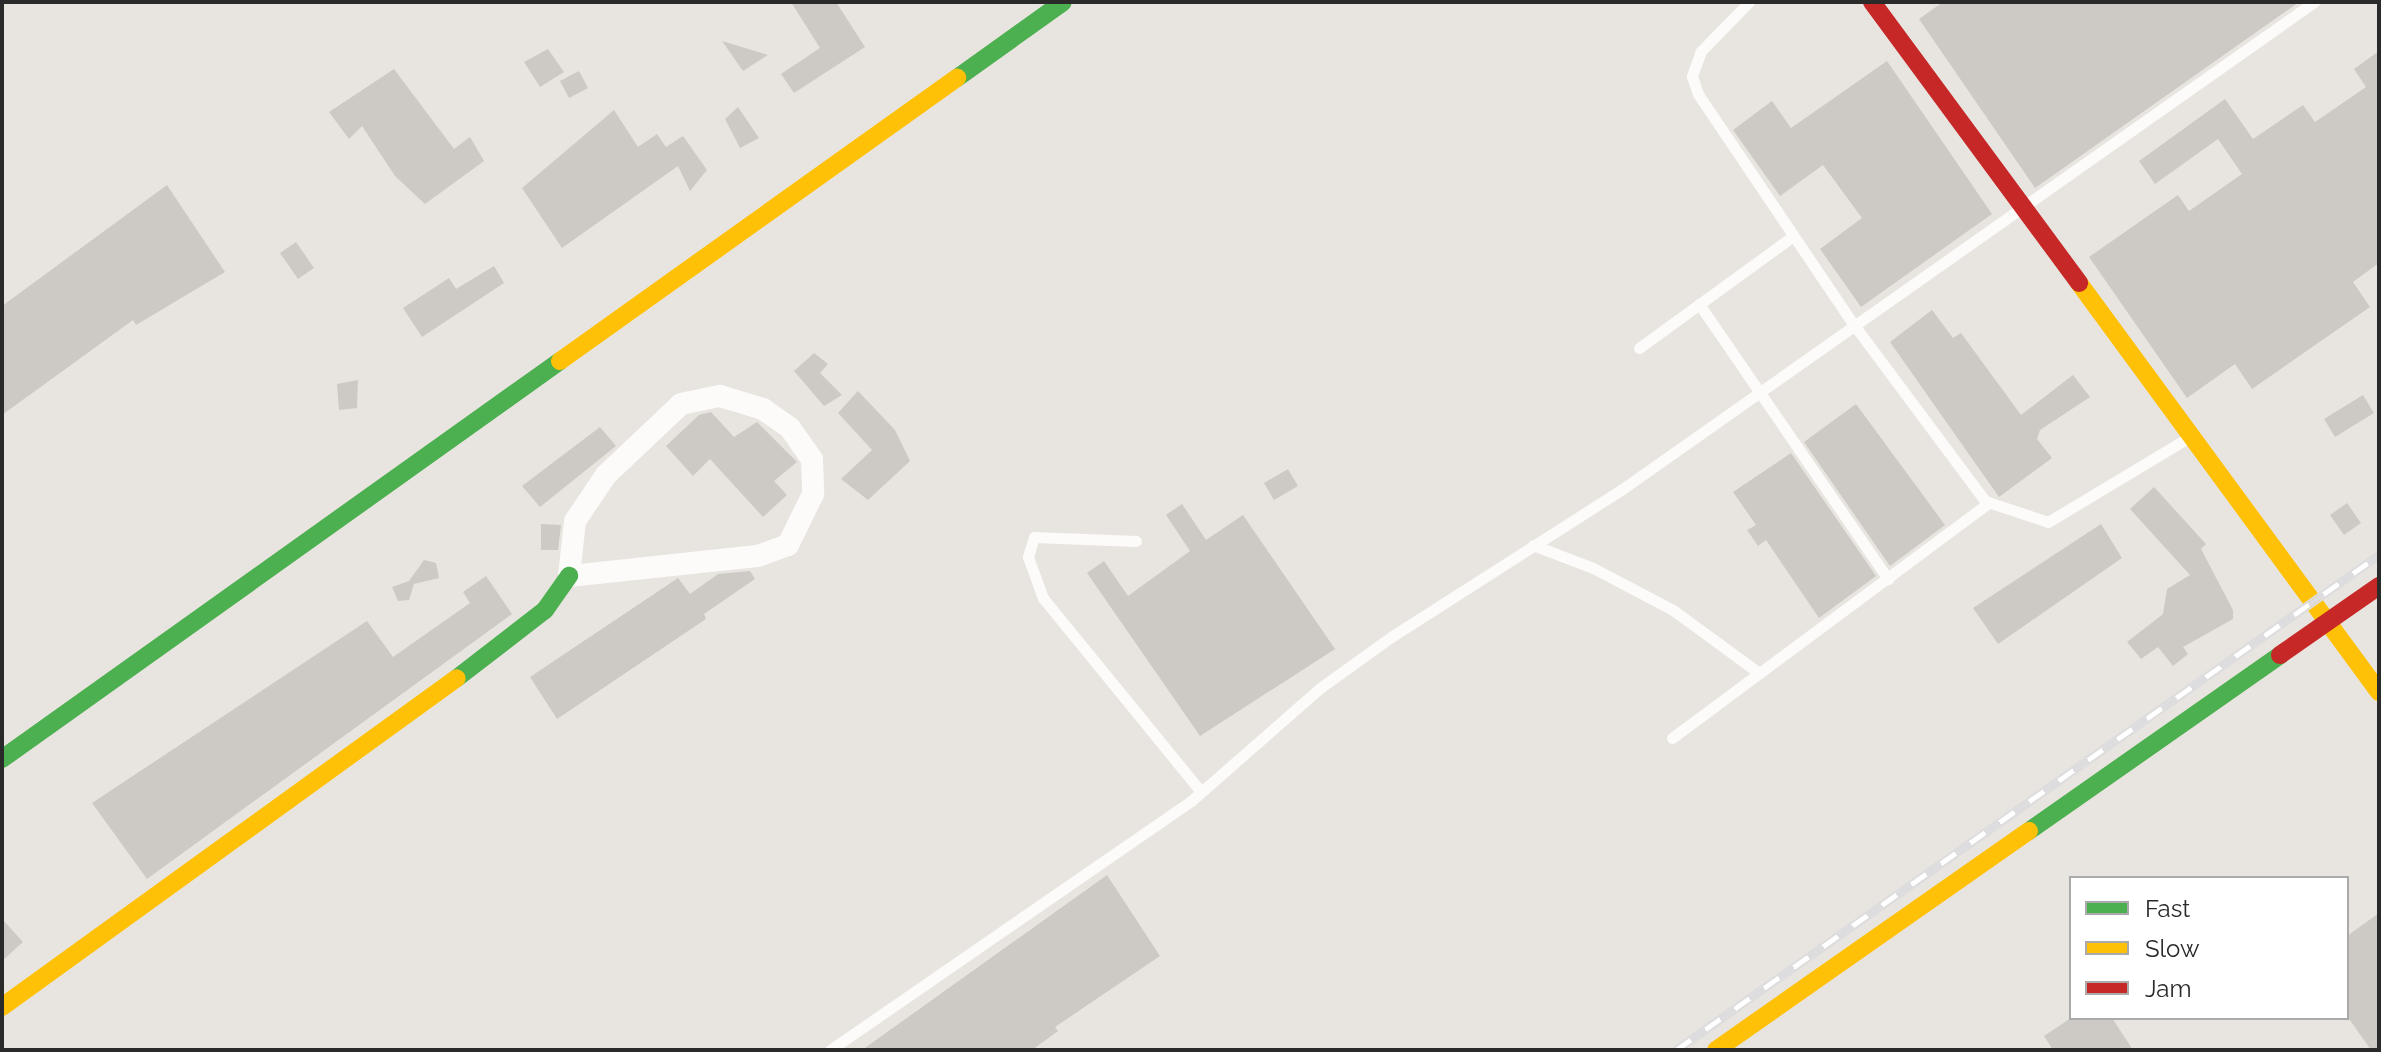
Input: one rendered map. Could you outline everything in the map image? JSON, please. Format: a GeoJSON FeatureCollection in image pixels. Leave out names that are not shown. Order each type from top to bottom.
{"type":"FeatureCollection","features":[{"type":"Feature","properties":{"kind":"street"},"geometry":{"type":"LineString","coordinates":[[2,759],[1063,2]]}},
{"type":"Feature","properties":{"kind":"street"},"geometry":{"type":"LineString","coordinates":[[1872,2],[2022,209],[2194,435],[2379,692]]}},
{"type":"Feature","properties":{"kind":"street"},"geometry":{"type":"LineString","coordinates":[[2,1007],[509,641],[545,610],[569,576],[575,521],[606,475],[681,404],[720,396],[763,409],[790,428],[812,459],[813,494],[788,545],[757,556],[569,576]]}},
{"type":"Feature","properties":{"kind":"street"},"geometry":{"type":"LineString","coordinates":[[1716,1050],[2379,586]]}},
{"type":"Feature","properties":{"kind":"lane"},"geometry":{"type":"LineString","coordinates":[[1749,2],[1717,28],[1692,76],[1713,121],[1854,325],[1989,503],[2048,522],[2194,435]]}},
{"type":"Feature","properties":{"kind":"lane"},"geometry":{"type":"LineString","coordinates":[[830,1050],[1201,792],[1320,688],[1489,571],[1533,545],[1760,391],[2314,2]]}},
{"type":"Feature","properties":{"kind":"lane"},"geometry":{"type":"LineString","coordinates":[[1639,348],[1793,236]]}},
{"type":"Feature","properties":{"kind":"lane"},"geometry":{"type":"LineString","coordinates":[[1699,304],[1888,579]]}},
{"type":"Feature","properties":{"kind":"lane"},"geometry":{"type":"LineString","coordinates":[[1672,738],[1989,503]]}},
{"type":"Feature","properties":{"kind":"lane"},"geometry":{"type":"LineString","coordinates":[[1136,541],[1034,537],[1028,557],[1043,598],[1201,792]]}},
{"type":"Feature","properties":{"kind":"lane"},"geometry":{"type":"LineString","coordinates":[[1533,545],[1593,568],[1673,610],[1759,673]]}},
{"type":"Feature","properties":{"kind":"building"},"geometry":{"type":"Polygon","coordinates":[[[791,2],[836,2],[865,47],[794,93],[781,74],[820,48],[791,2]]]}},
{"type":"Feature","properties":{"kind":"building"},"geometry":{"type":"Polygon","coordinates":[[[1943,2],[2299,2],[2035,188],[1919,19],[1943,2]]]}},
{"type":"Feature","properties":{"kind":"building"},"geometry":{"type":"Polygon","coordinates":[[[722,41],[768,55],[743,71],[722,41]]]}},
{"type":"Feature","properties":{"kind":"building"},"geometry":{"type":"Polygon","coordinates":[[[548,49],[564,72],[540,87],[524,62],[548,49]]]}},
{"type":"Feature","properties":{"kind":"building"},"geometry":{"type":"Polygon","coordinates":[[[2379,51],[2379,263],[2353,282],[2370,307],[2252,389],[2235,364],[2187,398],[2089,257],[2178,195],[2189,211],[2242,174],[2218,139],[2155,184],[2139,161],[2225,99],[2253,139],[2303,105],[2315,122],[2366,87],[2354,69],[2379,51]]]}},
{"type":"Feature","properties":{"kind":"building"},"geometry":{"type":"Polygon","coordinates":[[[1887,61],[1992,214],[1861,307],[1820,249],[1862,218],[1823,165],[1780,196],[1733,130],[1772,101],[1791,128],[1887,61]]]}},
{"type":"Feature","properties":{"kind":"building"},"geometry":{"type":"Polygon","coordinates":[[[394,69],[454,149],[470,137],[484,161],[425,204],[395,176],[362,126],[349,139],[329,112],[394,69]]]}},
{"type":"Feature","properties":{"kind":"building"},"geometry":{"type":"Polygon","coordinates":[[[579,71],[588,88],[569,98],[560,81],[579,71]]]}},
{"type":"Feature","properties":{"kind":"building"},"geometry":{"type":"Polygon","coordinates":[[[738,107],[759,138],[740,148],[725,119],[738,107]]]}},
{"type":"Feature","properties":{"kind":"building"},"geometry":{"type":"Polygon","coordinates":[[[614,110],[638,147],[657,134],[666,147],[683,136],[707,170],[690,191],[678,166],[562,248],[522,188],[614,110]]]}},
{"type":"Feature","properties":{"kind":"building"},"geometry":{"type":"Polygon","coordinates":[[[167,185],[225,272],[136,325],[133,320],[2,415],[2,306],[167,185]]]}},
{"type":"Feature","properties":{"kind":"building"},"geometry":{"type":"Polygon","coordinates":[[[296,242],[314,268],[298,279],[280,253],[296,242]]]}},
{"type":"Feature","properties":{"kind":"building"},"geometry":{"type":"Polygon","coordinates":[[[494,266],[504,283],[422,337],[403,308],[449,278],[456,289],[494,266]]]}},
{"type":"Feature","properties":{"kind":"building"},"geometry":{"type":"Polygon","coordinates":[[[1932,310],[1953,338],[1961,333],[2021,415],[2073,375],[2090,397],[2040,430],[2037,439],[2052,458],[1999,497],[1890,342],[1932,310]]]}},
{"type":"Feature","properties":{"kind":"building"},"geometry":{"type":"Polygon","coordinates":[[[814,353],[828,364],[820,373],[842,395],[824,406],[794,371],[814,353]]]}},
{"type":"Feature","properties":{"kind":"building"},"geometry":{"type":"Polygon","coordinates":[[[358,380],[357,408],[339,410],[337,384],[358,380]]]}},
{"type":"Feature","properties":{"kind":"building"},"geometry":{"type":"Polygon","coordinates":[[[858,391],[895,430],[910,461],[868,500],[841,479],[872,450],[838,413],[858,391]]]}},
{"type":"Feature","properties":{"kind":"building"},"geometry":{"type":"Polygon","coordinates":[[[2363,395],[2374,413],[2335,437],[2324,419],[2363,395]]]}},
{"type":"Feature","properties":{"kind":"building"},"geometry":{"type":"Polygon","coordinates":[[[1856,404],[1945,525],[1890,566],[1804,442],[1856,404]]]}},
{"type":"Feature","properties":{"kind":"building"},"geometry":{"type":"Polygon","coordinates":[[[711,412],[734,437],[757,422],[797,462],[774,481],[787,495],[763,517],[710,459],[693,476],[666,446],[699,415],[711,412]]]}},
{"type":"Feature","properties":{"kind":"building"},"geometry":{"type":"Polygon","coordinates":[[[600,427],[616,446],[540,507],[522,486],[600,427]]]}},
{"type":"Feature","properties":{"kind":"building"},"geometry":{"type":"Polygon","coordinates":[[[1791,453],[1876,576],[1819,618],[1766,540],[1758,546],[1747,530],[1756,525],[1733,492],[1791,453]]]}},
{"type":"Feature","properties":{"kind":"building"},"geometry":{"type":"Polygon","coordinates":[[[1288,469],[1298,486],[1274,500],[1264,483],[1288,469]]]}},
{"type":"Feature","properties":{"kind":"building"},"geometry":{"type":"Polygon","coordinates":[[[2154,487],[2206,544],[2201,549],[2233,610],[2233,619],[2183,647],[2188,654],[2173,666],[2158,647],[2141,659],[2127,642],[2163,614],[2167,589],[2190,575],[2130,509],[2154,487]]]}},
{"type":"Feature","properties":{"kind":"building"},"geometry":{"type":"Polygon","coordinates":[[[2347,503],[2361,523],[2344,535],[2330,515],[2347,503]]]}},
{"type":"Feature","properties":{"kind":"building"},"geometry":{"type":"Polygon","coordinates":[[[1182,504],[1206,540],[1243,515],[1335,649],[1200,736],[1087,573],[1104,561],[1128,596],[1190,551],[1166,515],[1182,504]]]}},
{"type":"Feature","properties":{"kind":"building"},"geometry":{"type":"Polygon","coordinates":[[[541,524],[561,525],[558,550],[541,550],[541,524]]]}},
{"type":"Feature","properties":{"kind":"building"},"geometry":{"type":"Polygon","coordinates":[[[2101,524],[2122,558],[1998,644],[1973,608],[2101,524]]]}},
{"type":"Feature","properties":{"kind":"building"},"geometry":{"type":"Polygon","coordinates":[[[424,560],[436,563],[439,578],[414,584],[409,600],[398,601],[392,587],[409,581],[424,560]]]}},
{"type":"Feature","properties":{"kind":"building"},"geometry":{"type":"Polygon","coordinates":[[[750,571],[755,579],[704,614],[706,619],[557,719],[530,677],[678,578],[690,594],[718,574],[750,571]]]}},
{"type":"Feature","properties":{"kind":"building"},"geometry":{"type":"Polygon","coordinates":[[[486,576],[512,614],[147,879],[92,803],[367,621],[393,657],[470,603],[463,592],[486,576]]]}},
{"type":"Feature","properties":{"kind":"building"},"geometry":{"type":"Polygon","coordinates":[[[1107,875],[1160,956],[1055,1027],[1058,1031],[1032,1050],[862,1050],[1107,875]]]}},
{"type":"Feature","properties":{"kind":"building"},"geometry":{"type":"Polygon","coordinates":[[[2379,913],[2379,1050],[2371,1050],[2349,1019],[2349,935],[2379,913]]]}},
{"type":"Feature","properties":{"kind":"building"},"geometry":{"type":"Polygon","coordinates":[[[2,919],[23,942],[2,961],[2,919]]]}},
{"type":"Feature","properties":{"kind":"building"},"geometry":{"type":"Polygon","coordinates":[[[2069,1019],[2113,1020],[2133,1050],[2053,1050],[2044,1036],[2069,1019]]]}},
{"type":"Feature","properties":{"kind":"railway"},"geometry":{"type":"LineString","coordinates":[[1676,1050],[2379,555]]}},
{"type":"Feature","properties":{"kind":"traffic: fast"},"geometry":{"type":"LineString","coordinates":[[957,78],[1063,2]]}},
{"type":"Feature","properties":{"kind":"traffic: fast"},"geometry":{"type":"LineString","coordinates":[[2,759],[560,361]]}},
{"type":"Feature","properties":{"kind":"traffic: fast"},"geometry":{"type":"LineString","coordinates":[[457,678],[545,610],[569,576]]}},
{"type":"Feature","properties":{"kind":"traffic: fast"},"geometry":{"type":"LineString","coordinates":[[2029,831],[2280,655]]}},
{"type":"Feature","properties":{"kind":"traffic: slow"},"geometry":{"type":"LineString","coordinates":[[560,361],[957,78]]}},
{"type":"Feature","properties":{"kind":"traffic: slow"},"geometry":{"type":"LineString","coordinates":[[2079,283],[2379,692]]}},
{"type":"Feature","properties":{"kind":"traffic: slow"},"geometry":{"type":"LineString","coordinates":[[2,1007],[457,678]]}},
{"type":"Feature","properties":{"kind":"traffic: slow"},"geometry":{"type":"LineString","coordinates":[[1716,1050],[2029,831]]}},
{"type":"Feature","properties":{"kind":"traffic: jam"},"geometry":{"type":"LineString","coordinates":[[1872,2],[2079,283]]}},
{"type":"Feature","properties":{"kind":"traffic: jam"},"geometry":{"type":"LineString","coordinates":[[2280,655],[2379,586]]}}]}
